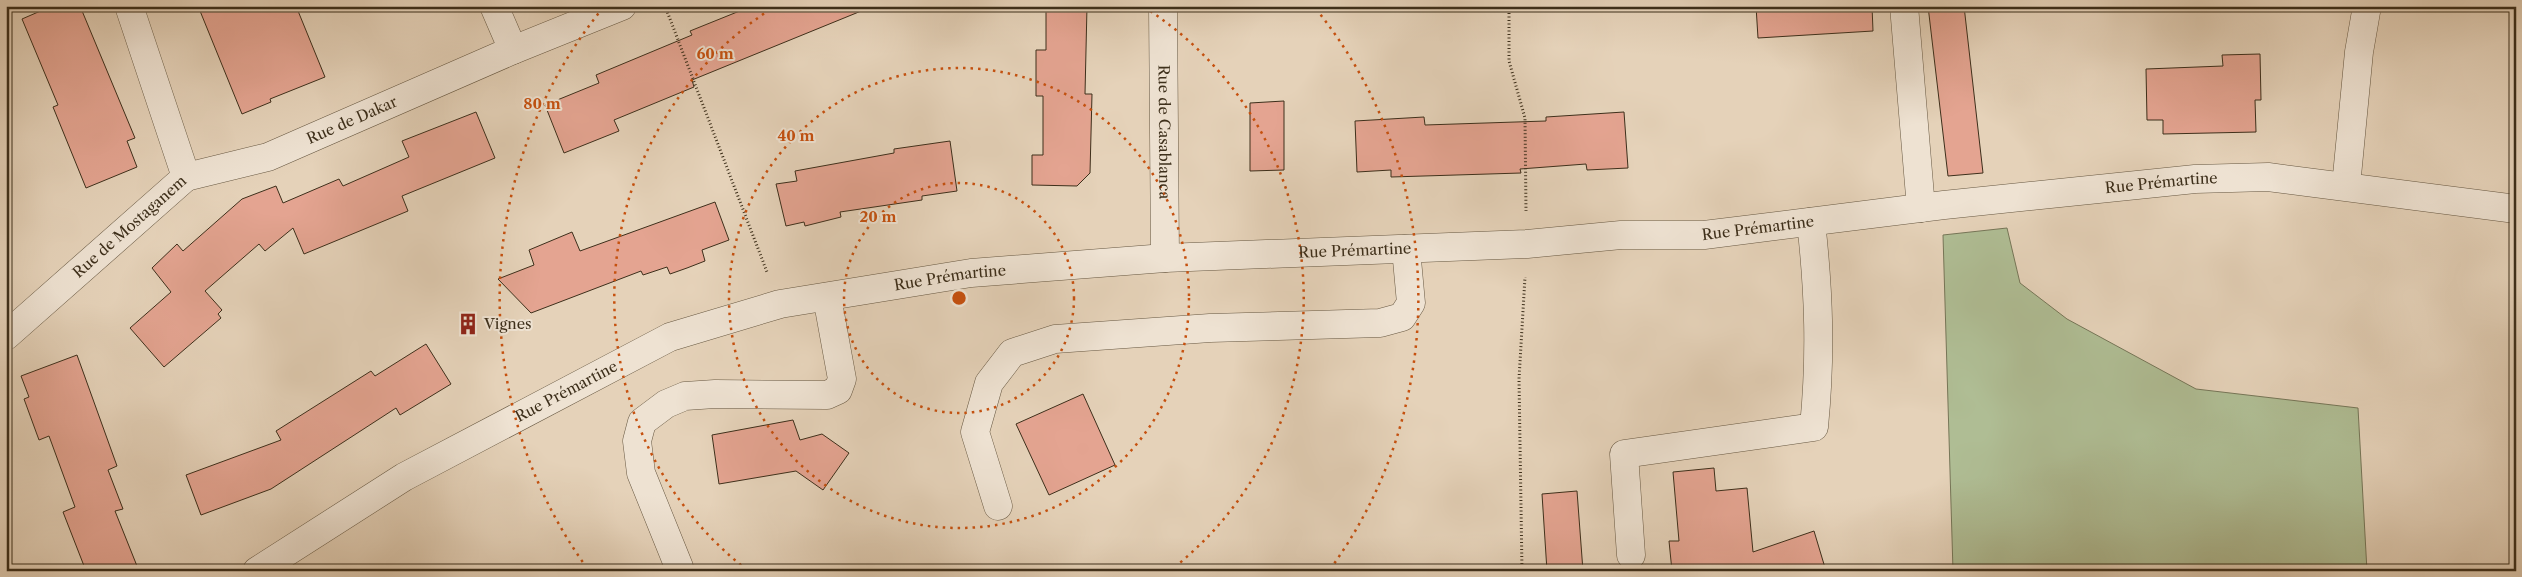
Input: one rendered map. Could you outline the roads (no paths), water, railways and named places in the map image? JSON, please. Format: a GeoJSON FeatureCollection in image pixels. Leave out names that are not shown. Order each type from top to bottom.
{"type":"FeatureCollection","features":[{"type":"Feature","properties":{"kind":"street","name":"Rue de Mostaganem"},"geometry":{"type":"LineString","coordinates":[[6,336],[186,176],[128,6]]}},
{"type":"Feature","properties":{"kind":"street"},"geometry":{"type":"LineString","coordinates":[[494,6],[513,50]]}},
{"type":"Feature","properties":{"kind":"street","name":"Rue de Dakar"},"geometry":{"type":"LineString","coordinates":[[186,176],[268,157],[513,50],[622,6]]}},
{"type":"Feature","properties":{"kind":"street","name":"Rue de Casablanca"},"geometry":{"type":"LineString","coordinates":[[1163,6],[1165,258]]}},
{"type":"Feature","properties":{"kind":"street"},"geometry":{"type":"LineString","coordinates":[[1904,6],[1921,208]]}},
{"type":"Feature","properties":{"kind":"street"},"geometry":{"type":"LineString","coordinates":[[2346,186],[2360,52],[2368,6]]}},
{"type":"Feature","properties":{"kind":"street","name":"Rue Prémartine"},"geometry":{"type":"LineString","coordinates":[[257,571],[404,477],[670,338],[780,304],[971,273],[1165,258],[1526,244],[1621,235],[1704,236],[1921,208],[2195,179],[2268,177],[2516,210]]}},
{"type":"Feature","properties":{"kind":"street"},"geometry":{"type":"LineString","coordinates":[[1631,555],[1624,454],[1814,427],[1819,374],[1817,281],[1811,222]]}},
{"type":"Feature","properties":{"kind":"street"},"geometry":{"type":"LineString","coordinates":[[998,506],[975,432],[989,383],[1012,353],[1055,339],[1210,328],[1380,324],[1402,317],[1411,302],[1406,249]]}},
{"type":"Feature","properties":{"kind":"street"},"geometry":{"type":"LineString","coordinates":[[679,567],[641,473],[637,441],[642,422],[666,404],[685,396],[725,394],[827,395],[838,390],[842,380],[827,297]]}},
{"type":"Feature","properties":{"kind":"place","name":"Vignes"},"geometry":{"type":"Point","coordinates":[468,324]}}]}
